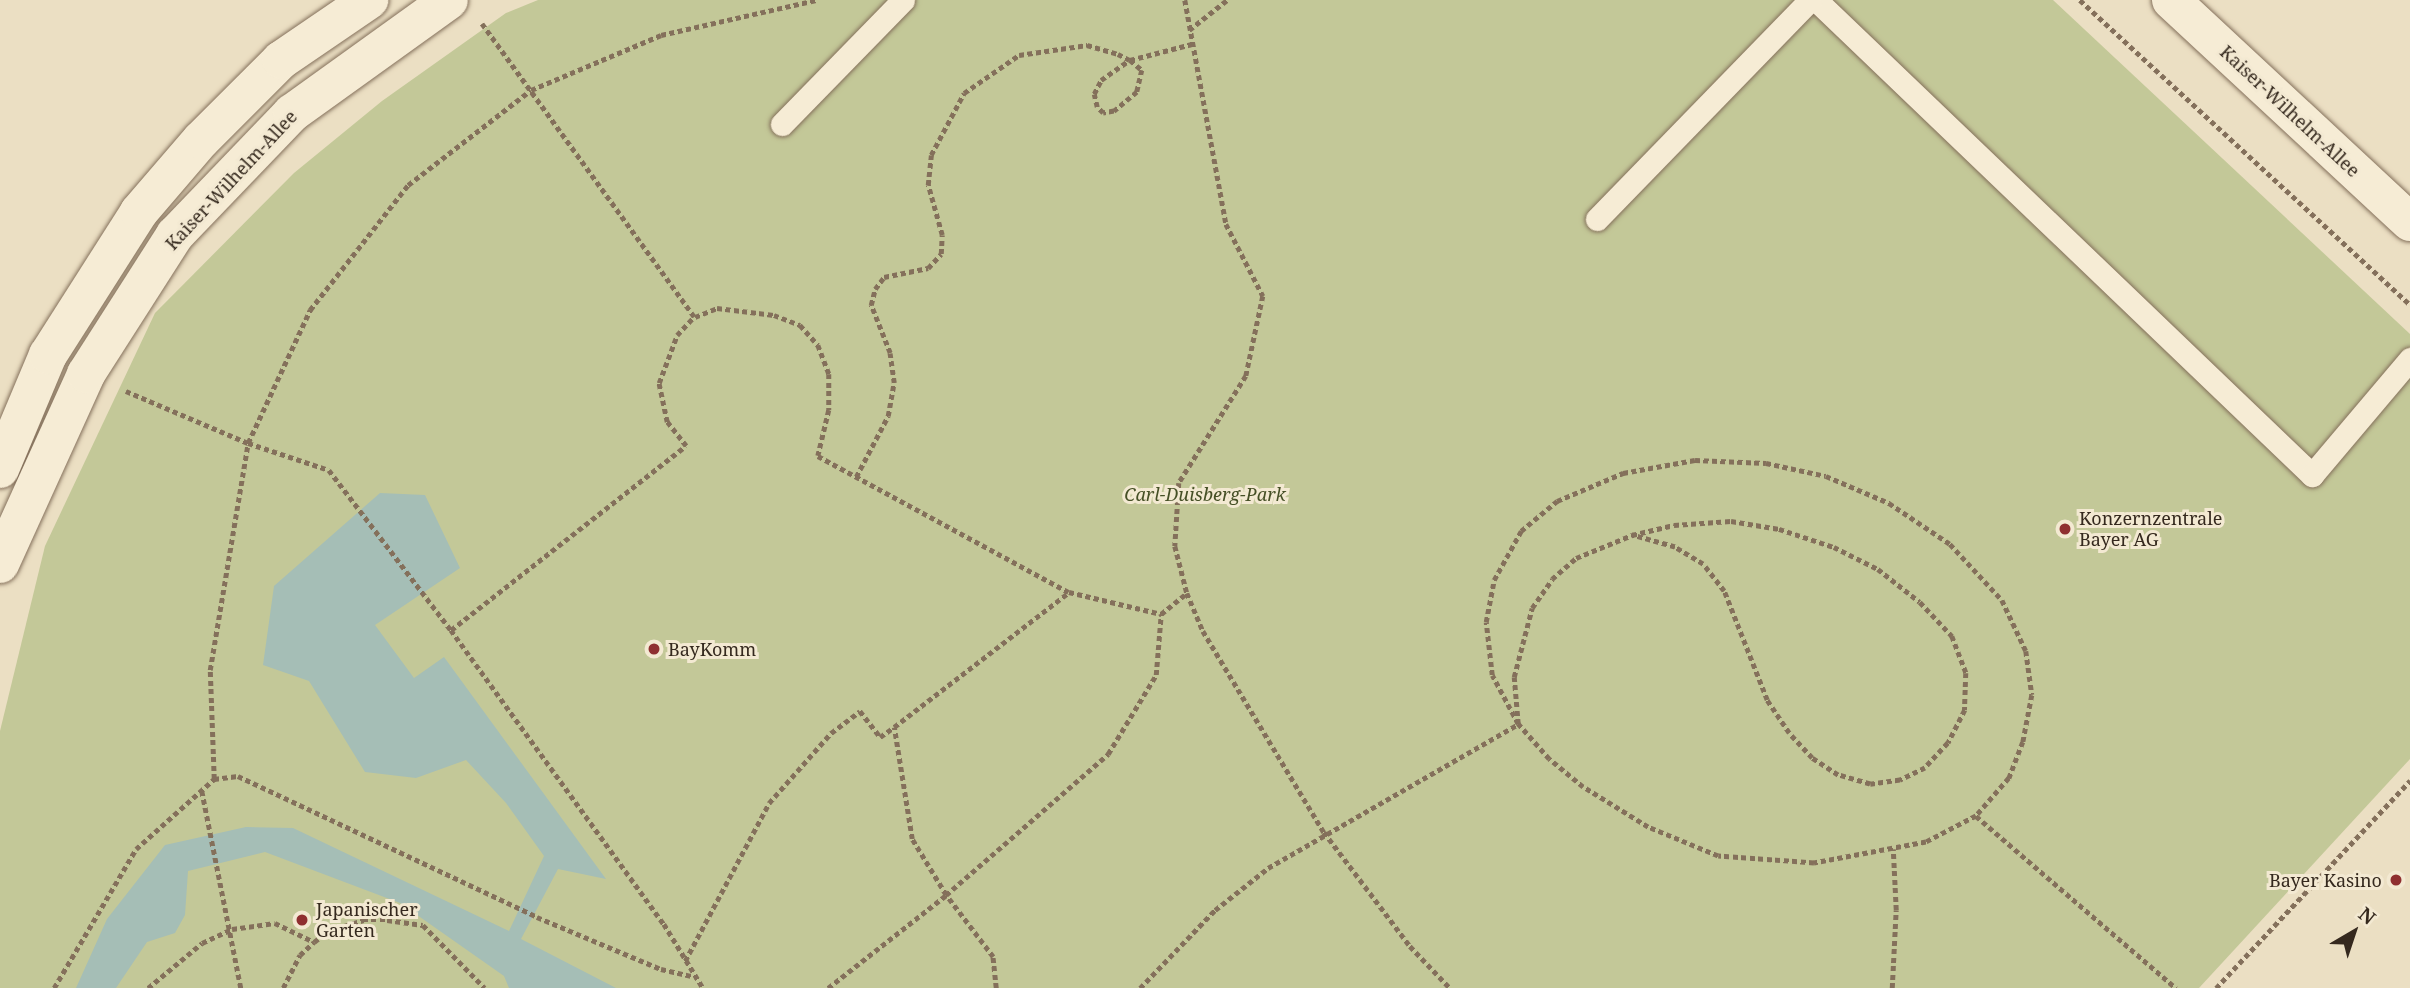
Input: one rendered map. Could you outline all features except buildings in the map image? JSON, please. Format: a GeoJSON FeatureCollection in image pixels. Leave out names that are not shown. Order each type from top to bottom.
{"type":"FeatureCollection","features":[{"type":"Feature","properties":{"kind":"street"},"geometry":{"type":"LineString","coordinates":[[0,469],[48,355],[139,212],[201,140],[282,60],[369,0]]}},
{"type":"Feature","properties":{"kind":"street","name":"Kaiser-Wilhelm-Allee"},"geometry":{"type":"LineString","coordinates":[[2171,0],[2410,222]]}},
{"type":"Feature","properties":{"kind":"street","name":"Kaiser-Wilhelm-Allee"},"geometry":{"type":"LineString","coordinates":[[0,564],[86,374],[117,319],[175,235],[292,113],[465,10]]}},
{"type":"Feature","properties":{"kind":"lane"},"geometry":{"type":"LineString","coordinates":[[782,124],[903,0]]}},
{"type":"Feature","properties":{"kind":"lane"},"geometry":{"type":"LineString","coordinates":[[1597,219],[1810,0]]}},
{"type":"Feature","properties":{"kind":"lane"},"geometry":{"type":"LineString","coordinates":[[1815,0],[2312,475],[2410,359]]}},
{"type":"Feature","properties":{"kind":"path"},"geometry":{"type":"LineString","coordinates":[[214,779],[210,670],[248,443],[310,310],[408,185],[531,90],[661,35],[816,0]]}},
{"type":"Feature","properties":{"kind":"path"},"geometry":{"type":"LineString","coordinates":[[1185,0],[1188,30],[1226,224],[1263,296],[1246,376],[1179,483],[1175,546],[1187,593],[1203,631],[1324,832],[1410,946],[1450,988]]}},
{"type":"Feature","properties":{"kind":"path"},"geometry":{"type":"LineString","coordinates":[[1188,30],[1227,0]]}},
{"type":"Feature","properties":{"kind":"path"},"geometry":{"type":"LineString","coordinates":[[2080,0],[2410,305]]}},
{"type":"Feature","properties":{"kind":"path"},"geometry":{"type":"LineString","coordinates":[[465,10],[531,90],[694,317]]}},
{"type":"Feature","properties":{"kind":"path"},"geometry":{"type":"LineString","coordinates":[[856,477],[884,426],[894,383],[890,353],[871,305],[875,289],[884,277],[929,268],[941,254],[942,235],[928,185],[931,155],[964,93],[1019,55],[1056,47],[1087,45],[1130,60],[1142,70],[1137,92],[1126,104],[1103,113],[1097,107],[1094,94],[1101,80],[1130,60],[1192,44]]}},
{"type":"Feature","properties":{"kind":"path"},"geometry":{"type":"LineString","coordinates":[[451,630],[686,446],[667,422],[659,383],[677,335],[694,317],[717,308],[751,310],[800,326],[818,345],[829,374],[829,411],[818,456],[1069,592],[1161,614]]}},
{"type":"Feature","properties":{"kind":"path"},"geometry":{"type":"LineString","coordinates":[[86,374],[248,443],[329,470],[359,505],[664,924],[703,988]]}},
{"type":"Feature","properties":{"kind":"path"},"geometry":{"type":"LineString","coordinates":[[1695,460],[1766,463],[1826,476],[1889,503],[1950,544],[2002,600],[2026,651],[2032,695],[2023,742],[2009,778],[1976,816],[1926,842],[1814,863],[1718,856],[1648,827],[1583,787],[1549,759],[1518,724],[1492,676],[1486,622],[1494,580],[1521,531],[1556,501],[1623,473],[1695,460]]}},
{"type":"Feature","properties":{"kind":"path"},"geometry":{"type":"LineString","coordinates":[[1518,724],[1514,677],[1532,608],[1552,579],[1576,558],[1632,534],[1674,525],[1731,521],[1779,529],[1834,547],[1878,569],[1920,602],[1952,636],[1966,673],[1965,710],[1948,743],[1925,768],[1900,780],[1870,784],[1838,775],[1812,758],[1782,722],[1768,700],[1724,591],[1703,564],[1675,548],[1632,534]]}},
{"type":"Feature","properties":{"kind":"path"},"geometry":{"type":"LineString","coordinates":[[685,961],[769,803],[831,733],[860,711],[880,737],[1069,592]]}},
{"type":"Feature","properties":{"kind":"path"},"geometry":{"type":"LineString","coordinates":[[828,988],[946,895],[1108,754],[1156,676],[1161,614],[1187,593]]}},
{"type":"Feature","properties":{"kind":"path"},"geometry":{"type":"LineString","coordinates":[[1140,988],[1215,910],[1324,832],[1518,724]]}},
{"type":"Feature","properties":{"kind":"path"},"geometry":{"type":"LineString","coordinates":[[894,727],[912,839],[946,895],[993,957],[996,988]]}},
{"type":"Feature","properties":{"kind":"path"},"geometry":{"type":"LineString","coordinates":[[54,988],[136,849],[214,779],[238,776],[537,917],[660,969],[695,978]]}},
{"type":"Feature","properties":{"kind":"path"},"geometry":{"type":"LineString","coordinates":[[2217,988],[2410,781]]}},
{"type":"Feature","properties":{"kind":"path"},"geometry":{"type":"LineString","coordinates":[[202,790],[232,929],[241,988]]}},
{"type":"Feature","properties":{"kind":"path"},"geometry":{"type":"LineString","coordinates":[[1976,816],[2176,988]]}},
{"type":"Feature","properties":{"kind":"path"},"geometry":{"type":"LineString","coordinates":[[1892,988],[1896,910],[1893,849]]}},
{"type":"Feature","properties":{"kind":"path"},"geometry":{"type":"LineString","coordinates":[[283,988],[300,955],[314,942],[328,931],[363,920],[408,921],[423,925],[443,942],[485,988]]}},
{"type":"Feature","properties":{"kind":"path"},"geometry":{"type":"LineString","coordinates":[[148,988],[202,943],[232,929],[275,923],[314,942]]}},
{"type":"Feature","properties":{"kind":"green space","name":"Carl-Duisberg-Park"},"geometry":{"type":"Polygon","coordinates":[[[538,0],[2053,0],[2410,334],[2410,759],[2199,988],[0,988],[0,731],[45,546],[155,313],[294,173],[382,101],[506,13],[538,0]]]}},
{"type":"Feature","properties":{"kind":"water"},"geometry":{"type":"Polygon","coordinates":[[[380,493],[425,495],[460,568],[375,625],[414,678],[444,657],[606,879],[558,869],[521,939],[616,988],[509,988],[504,976],[400,903],[265,852],[188,871],[185,915],[175,933],[147,942],[116,988],[76,988],[107,919],[165,845],[246,827],[293,828],[509,931],[544,856],[506,803],[466,760],[416,778],[365,772],[309,681],[263,665],[274,586],[380,493]]]}},
{"type":"Feature","properties":{"kind":"place","name":"Konzernzentrale Bayer AG"},"geometry":{"type":"Point","coordinates":[2065,529]}},
{"type":"Feature","properties":{"kind":"place","name":"BayKomm"},"geometry":{"type":"Point","coordinates":[654,649]}},
{"type":"Feature","properties":{"kind":"place","name":"Bayer Kasino"},"geometry":{"type":"Point","coordinates":[2396,880]}},
{"type":"Feature","properties":{"kind":"place","name":"Japanischer Garten"},"geometry":{"type":"Point","coordinates":[302,920]}}]}
